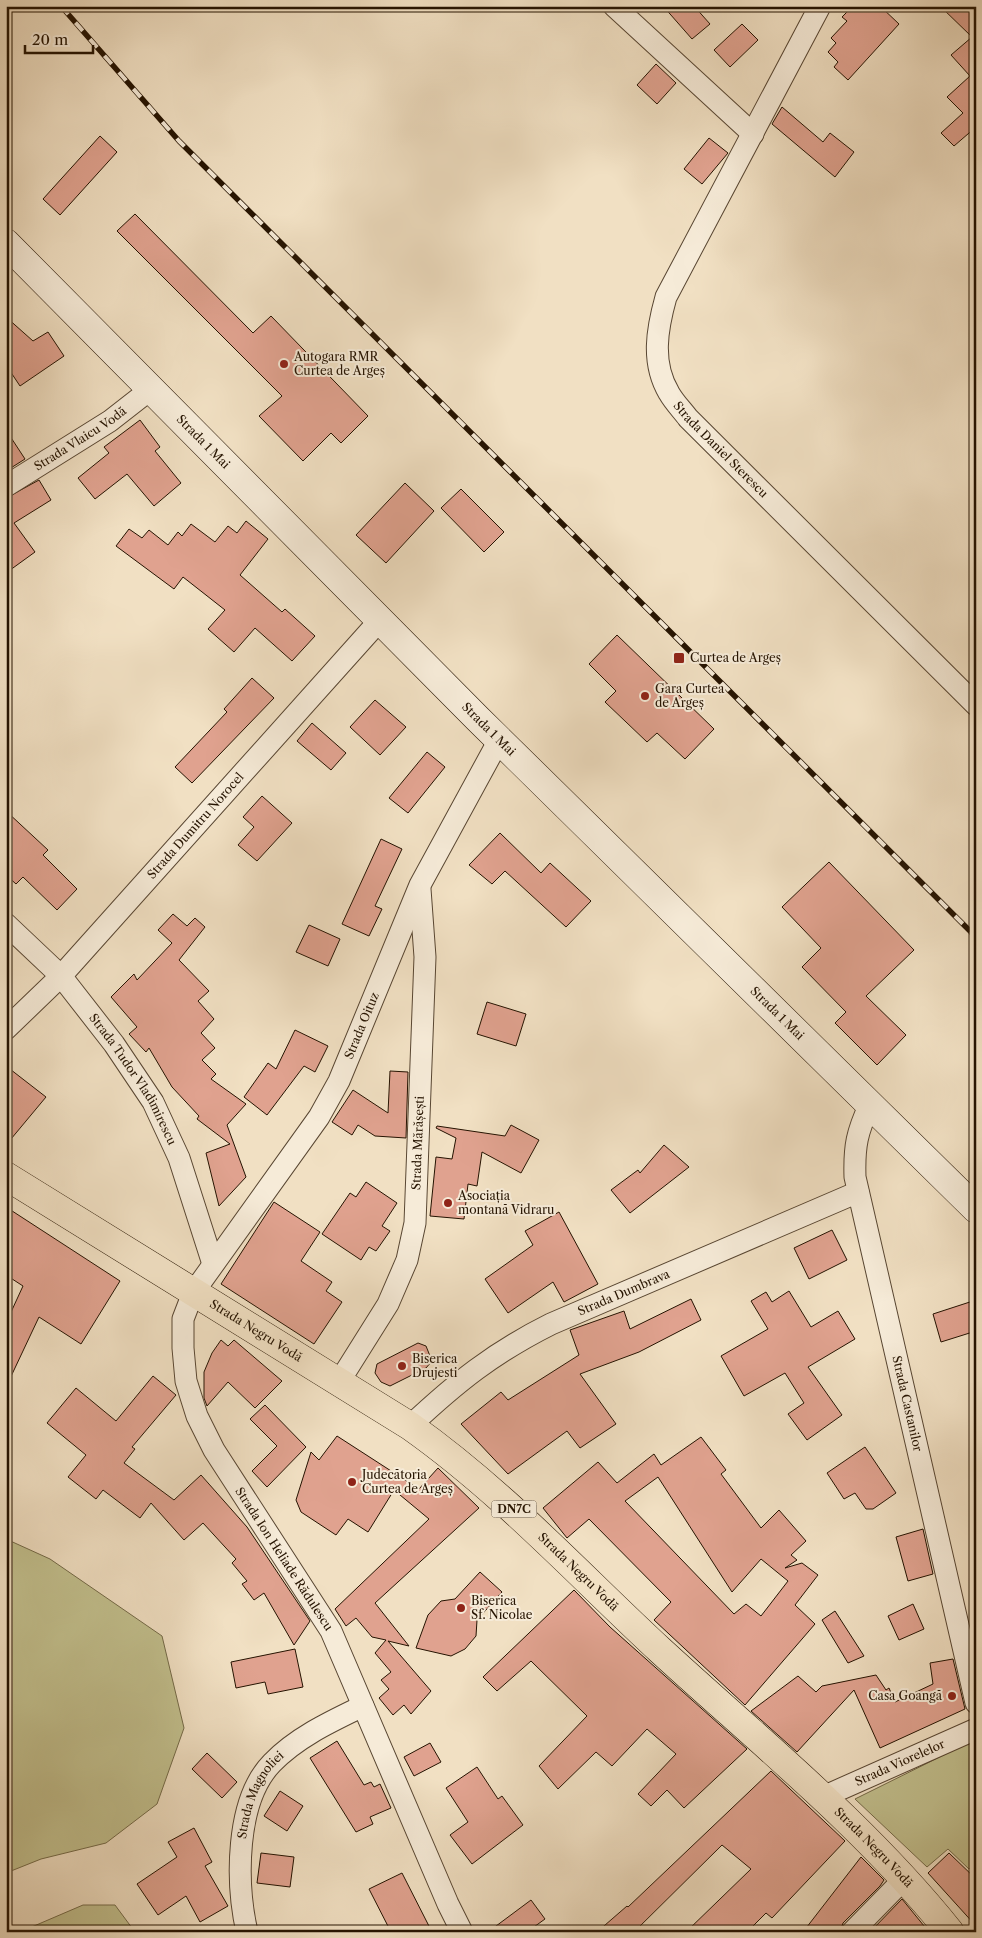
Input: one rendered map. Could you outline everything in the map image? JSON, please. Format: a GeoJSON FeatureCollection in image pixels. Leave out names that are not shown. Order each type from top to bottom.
{"type":"FeatureCollection","features":[{"type":"Feature","properties":{"kind":"main road","name":"Strada 1 Mai"},"geometry":{"type":"LineString","coordinates":[[6,244],[500,740],[976,1209]]}},
{"type":"Feature","properties":{"kind":"main road","name":"Strada Negru Vodă"},"geometry":{"type":"LineString","coordinates":[[6,1176],[192,1293],[410,1426],[451,1455],[503,1499],[648,1639],[823,1796],[905,1878],[950,1932]]}},
{"type":"Feature","properties":{"kind":"street"},"geometry":{"type":"LineString","coordinates":[[614,6],[752,134]]}},
{"type":"Feature","properties":{"kind":"street","name":"Strada Daniel Sterescu"},"geometry":{"type":"LineString","coordinates":[[820,6],[666,297],[658,329],[657,360],[668,393],[688,418],[976,705]]}},
{"type":"Feature","properties":{"kind":"street","name":"Strada Vlaicu Vodă"},"geometry":{"type":"LineString","coordinates":[[6,486],[110,421],[151,389]]}},
{"type":"Feature","properties":{"kind":"street","name":"Strada Dumitru Norocel"},"geometry":{"type":"LineString","coordinates":[[6,1029],[61,976],[380,620]]}},
{"type":"Feature","properties":{"kind":"street","name":"Strada Oituz"},"geometry":{"type":"LineString","coordinates":[[192,1293],[320,1117],[339,1081],[420,885],[500,740]]}},
{"type":"Feature","properties":{"kind":"street","name":"Strada Mărășești"},"geometry":{"type":"LineString","coordinates":[[339,1382],[388,1304],[407,1260],[415,1223],[425,957],[420,885]]}},
{"type":"Feature","properties":{"kind":"street","name":"Strada Tudor Vladimirescu"},"geometry":{"type":"LineString","coordinates":[[6,924],[61,976],[114,1044],[153,1102],[179,1158],[213,1264]]}},
{"type":"Feature","properties":{"kind":"street"},"geometry":{"type":"LineString","coordinates":[[391,954],[425,957]]}},
{"type":"Feature","properties":{"kind":"street","name":"Strada Castanilor"},"geometry":{"type":"LineString","coordinates":[[870,1104],[858,1129],[854,1150],[855,1177],[976,1703]]}},
{"type":"Feature","properties":{"kind":"street","name":"Strada Dumbrava"},"geometry":{"type":"LineString","coordinates":[[410,1426],[474,1368],[519,1340],[551,1324],[858,1192]]}},
{"type":"Feature","properties":{"kind":"street","name":"Strada Ion Heliade Rădulescu"},"geometry":{"type":"LineString","coordinates":[[192,1293],[183,1319],[183,1348],[186,1381],[196,1416],[214,1450],[331,1631],[448,1904],[462,1932]]}},
{"type":"Feature","properties":{"kind":"street","name":"Strada Magnoliei"},"geometry":{"type":"LineString","coordinates":[[246,1932],[239,1884],[244,1835],[253,1791],[272,1763],[294,1744],[332,1721],[363,1706]]}},
{"type":"Feature","properties":{"kind":"street","name":"Strada Viorelelor"},"geometry":{"type":"LineString","coordinates":[[823,1796],[976,1730]]}},
{"type":"Feature","properties":{"kind":"street"},"geometry":{"type":"LineString","coordinates":[[852,1932],[905,1878]]}},
{"type":"Feature","properties":{"kind":"shaded area"},"geometry":{"type":"Polygon","coordinates":[[[6,1539],[50,1559],[162,1636],[184,1728],[157,1804],[106,1843],[41,1859],[6,1873],[6,1539]]]}},
{"type":"Feature","properties":{"kind":"shaded area"},"geometry":{"type":"Polygon","coordinates":[[[976,1739],[976,1862],[969,1869],[948,1849],[927,1867],[855,1799],[976,1739]]]}},
{"type":"Feature","properties":{"kind":"shaded area"},"geometry":{"type":"Polygon","coordinates":[[[83,1905],[115,1905],[135,1932],[20,1932],[83,1905]]]}},
{"type":"Feature","properties":{"kind":"building"},"geometry":{"type":"Polygon","coordinates":[[[663,6],[694,6],[710,24],[692,39],[663,6]]]}},
{"type":"Feature","properties":{"kind":"building"},"geometry":{"type":"Polygon","coordinates":[[[853,6],[880,6],[899,24],[848,80],[834,67],[838,62],[828,52],[836,43],[831,38],[847,21],[842,17],[853,6]]]}},
{"type":"Feature","properties":{"kind":"building"},"geometry":{"type":"Polygon","coordinates":[[[940,6],[976,6],[976,127],[954,146],[941,133],[963,113],[947,97],[970,76],[951,55],[972,37],[940,6]]]}},
{"type":"Feature","properties":{"kind":"building"},"geometry":{"type":"Polygon","coordinates":[[[742,24],[758,40],[730,67],[714,50],[742,24]]]}},
{"type":"Feature","properties":{"kind":"building"},"geometry":{"type":"Polygon","coordinates":[[[656,64],[676,83],[657,104],[637,85],[656,64]]]}},
{"type":"Feature","properties":{"kind":"building"},"geometry":{"type":"Polygon","coordinates":[[[782,107],[823,142],[830,133],[854,152],[835,177],[772,124],[782,107]]]}},
{"type":"Feature","properties":{"kind":"building"},"geometry":{"type":"Polygon","coordinates":[[[100,136],[117,152],[60,215],[43,199],[100,136]]]}},
{"type":"Feature","properties":{"kind":"building"},"geometry":{"type":"Polygon","coordinates":[[[709,138],[728,153],[702,184],[684,169],[709,138]]]}},
{"type":"Feature","properties":{"kind":"building","name":"Autogara RMR Curtea de Argeș"},"geometry":{"type":"Polygon","coordinates":[[[135,214],[253,333],[271,316],[368,416],[341,443],[331,433],[303,461],[259,416],[282,396],[117,231],[135,214]]]}},
{"type":"Feature","properties":{"kind":"building"},"geometry":{"type":"Polygon","coordinates":[[[6,317],[33,341],[48,332],[64,356],[20,386],[6,365],[6,317]]]}},
{"type":"Feature","properties":{"kind":"building"},"geometry":{"type":"Polygon","coordinates":[[[140,420],[160,447],[155,451],[181,483],[154,506],[127,474],[95,499],[78,478],[109,453],[104,447],[140,420]]]}},
{"type":"Feature","properties":{"kind":"building"},"geometry":{"type":"Polygon","coordinates":[[[6,430],[25,459],[6,471],[6,430]]]}},
{"type":"Feature","properties":{"kind":"building"},"geometry":{"type":"Polygon","coordinates":[[[39,480],[51,500],[14,523],[35,552],[6,573],[6,498],[39,480]]]}},
{"type":"Feature","properties":{"kind":"building"},"geometry":{"type":"Polygon","coordinates":[[[405,483],[434,511],[386,563],[356,535],[405,483]]]}},
{"type":"Feature","properties":{"kind":"building"},"geometry":{"type":"Polygon","coordinates":[[[461,489],[504,532],[484,552],[441,508],[461,489]]]}},
{"type":"Feature","properties":{"kind":"building"},"geometry":{"type":"Polygon","coordinates":[[[246,521],[268,539],[240,575],[282,612],[285,609],[315,636],[292,661],[255,628],[234,652],[208,629],[225,610],[183,577],[174,589],[116,546],[129,529],[142,538],[149,530],[168,545],[178,532],[182,536],[191,524],[215,542],[228,526],[237,533],[246,521]]]}},
{"type":"Feature","properties":{"kind":"building","name":"Gara Curtea de Argeș"},"geometry":{"type":"Polygon","coordinates":[[[617,635],[714,729],[685,759],[657,733],[647,742],[605,702],[616,691],[589,664],[617,635]]]}},
{"type":"Feature","properties":{"kind":"building"},"geometry":{"type":"Polygon","coordinates":[[[252,678],[274,698],[192,783],[175,767],[227,712],[224,709],[252,678]]]}},
{"type":"Feature","properties":{"kind":"building"},"geometry":{"type":"Polygon","coordinates":[[[375,700],[406,727],[380,755],[350,727],[375,700]]]}},
{"type":"Feature","properties":{"kind":"building"},"geometry":{"type":"Polygon","coordinates":[[[312,723],[346,753],[331,770],[297,741],[312,723]]]}},
{"type":"Feature","properties":{"kind":"building"},"geometry":{"type":"Polygon","coordinates":[[[427,752],[445,767],[408,813],[389,798],[427,752]]]}},
{"type":"Feature","properties":{"kind":"building"},"geometry":{"type":"Polygon","coordinates":[[[262,796],[292,823],[257,861],[238,845],[254,827],[243,817],[262,796]]]}},
{"type":"Feature","properties":{"kind":"building"},"geometry":{"type":"Polygon","coordinates":[[[6,811],[48,850],[43,855],[77,889],[57,910],[23,877],[16,884],[6,875],[6,811]]]}},
{"type":"Feature","properties":{"kind":"building"},"geometry":{"type":"Polygon","coordinates":[[[500,833],[541,873],[550,863],[591,901],[566,927],[505,871],[492,884],[469,865],[500,833]]]}},
{"type":"Feature","properties":{"kind":"building"},"geometry":{"type":"Polygon","coordinates":[[[381,839],[402,849],[375,906],[382,909],[369,936],[342,924],[381,839]]]}},
{"type":"Feature","properties":{"kind":"building"},"geometry":{"type":"Polygon","coordinates":[[[829,862],[914,950],[866,996],[906,1035],[877,1065],[835,1023],[846,1012],[802,967],[821,948],[782,907],[829,862]]]}},
{"type":"Feature","properties":{"kind":"building"},"geometry":{"type":"Polygon","coordinates":[[[173,914],[187,926],[195,918],[205,927],[179,960],[209,991],[198,1001],[214,1019],[201,1033],[215,1048],[202,1060],[216,1074],[211,1079],[246,1104],[227,1125],[246,1177],[219,1206],[206,1153],[230,1144],[197,1119],[199,1116],[172,1087],[149,1048],[146,1052],[129,1034],[137,1027],[111,997],[134,974],[137,980],[172,943],[158,930],[173,914]]]}},
{"type":"Feature","properties":{"kind":"building"},"geometry":{"type":"Polygon","coordinates":[[[309,925],[340,939],[328,966],[296,952],[309,925]]]}},
{"type":"Feature","properties":{"kind":"building"},"geometry":{"type":"Polygon","coordinates":[[[487,1002],[526,1014],[516,1046],[477,1034],[487,1002]]]}},
{"type":"Feature","properties":{"kind":"building"},"geometry":{"type":"Polygon","coordinates":[[[295,1030],[328,1046],[315,1072],[304,1066],[267,1115],[244,1097],[268,1063],[276,1069],[295,1030]]]}},
{"type":"Feature","properties":{"kind":"building"},"geometry":{"type":"Polygon","coordinates":[[[6,1066],[46,1097],[6,1145],[6,1066]]]}},
{"type":"Feature","properties":{"kind":"building"},"geometry":{"type":"Polygon","coordinates":[[[390,1071],[408,1072],[406,1138],[375,1136],[358,1125],[352,1135],[332,1122],[353,1090],[388,1113],[390,1071]]]}},
{"type":"Feature","properties":{"kind":"building"},"geometry":{"type":"Polygon","coordinates":[[[511,1125],[539,1140],[521,1173],[482,1152],[477,1186],[468,1184],[464,1219],[430,1216],[436,1157],[452,1159],[456,1138],[436,1128],[437,1126],[505,1136],[511,1125]]]}},
{"type":"Feature","properties":{"kind":"building"},"geometry":{"type":"Polygon","coordinates":[[[664,1145],[689,1167],[630,1213],[611,1190],[638,1170],[640,1173],[664,1145]]]}},
{"type":"Feature","properties":{"kind":"building"},"geometry":{"type":"Polygon","coordinates":[[[366,1182],[397,1203],[382,1226],[390,1231],[376,1251],[369,1247],[361,1260],[322,1234],[350,1193],[356,1197],[366,1182]]]}},
{"type":"Feature","properties":{"kind":"building"},"geometry":{"type":"Polygon","coordinates":[[[274,1202],[320,1232],[301,1261],[332,1282],[326,1291],[342,1302],[314,1344],[221,1284],[274,1202]]]}},
{"type":"Feature","properties":{"kind":"building"},"geometry":{"type":"Polygon","coordinates":[[[6,1207],[120,1281],[81,1344],[39,1317],[6,1387],[6,1323],[23,1286],[6,1275],[6,1207]]]}},
{"type":"Feature","properties":{"kind":"building"},"geometry":{"type":"Polygon","coordinates":[[[559,1212],[598,1284],[564,1302],[553,1282],[508,1313],[485,1279],[533,1245],[525,1231],[559,1212]]]}},
{"type":"Feature","properties":{"kind":"building"},"geometry":{"type":"Polygon","coordinates":[[[832,1230],[847,1260],[809,1279],[794,1248],[832,1230]]]}},
{"type":"Feature","properties":{"kind":"building"},"geometry":{"type":"Polygon","coordinates":[[[789,1291],[811,1327],[838,1311],[855,1339],[808,1367],[842,1415],[807,1440],[788,1414],[804,1403],[785,1373],[744,1396],[721,1356],[768,1329],[751,1301],[766,1292],[772,1302],[789,1291]]]}},
{"type":"Feature","properties":{"kind":"building"},"geometry":{"type":"Polygon","coordinates":[[[691,1299],[701,1320],[639,1352],[580,1374],[616,1424],[580,1448],[567,1431],[508,1474],[461,1424],[501,1392],[508,1400],[579,1355],[570,1330],[624,1311],[630,1329],[691,1299]]]}},
{"type":"Feature","properties":{"kind":"building"},"geometry":{"type":"Polygon","coordinates":[[[976,1300],[976,1331],[941,1342],[933,1314],[976,1300]]]}},
{"type":"Feature","properties":{"kind":"building"},"geometry":{"type":"Polygon","coordinates":[[[221,1340],[228,1346],[234,1340],[282,1381],[255,1408],[228,1382],[207,1406],[204,1398],[204,1372],[212,1353],[221,1340]]]}},
{"type":"Feature","properties":{"kind":"building","name":"Biserica Drujesti"},"geometry":{"type":"Polygon","coordinates":[[[418,1343],[426,1346],[432,1361],[426,1368],[390,1386],[381,1382],[375,1373],[377,1364],[418,1343]]]}},
{"type":"Feature","properties":{"kind":"building"},"geometry":{"type":"Polygon","coordinates":[[[153,1376],[176,1395],[132,1447],[135,1449],[124,1463],[174,1500],[201,1475],[247,1527],[310,1621],[294,1645],[264,1593],[254,1600],[242,1584],[247,1581],[232,1563],[236,1559],[203,1523],[184,1540],[151,1503],[140,1518],[103,1490],[96,1499],[68,1477],[86,1455],[47,1423],[76,1388],[116,1421],[153,1376]]]}},
{"type":"Feature","properties":{"kind":"building"},"geometry":{"type":"Polygon","coordinates":[[[265,1405],[306,1447],[267,1487],[252,1471],[277,1446],[250,1419],[265,1405]]]}},
{"type":"Feature","properties":{"kind":"building"},"geometry":{"type":"Polygon","coordinates":[[[337,1436],[419,1489],[438,1468],[479,1508],[375,1603],[409,1646],[388,1641],[431,1691],[411,1714],[404,1705],[393,1715],[379,1698],[389,1689],[381,1680],[391,1672],[375,1653],[386,1640],[372,1637],[356,1618],[346,1626],[335,1609],[429,1519],[394,1490],[368,1532],[348,1519],[336,1535],[301,1512],[296,1500],[311,1452],[319,1460],[337,1436]]]}},
{"type":"Feature","properties":{"kind":"building"},"geometry":{"type":"Polygon","coordinates":[[[701,1437],[726,1470],[721,1474],[761,1528],[779,1510],[806,1541],[791,1555],[797,1560],[785,1568],[802,1563],[818,1575],[795,1605],[815,1624],[745,1705],[654,1620],[671,1602],[589,1519],[567,1538],[543,1508],[598,1462],[617,1483],[654,1454],[661,1465],[701,1437]],[[658,1477],[625,1501],[734,1614],[746,1604],[761,1616],[788,1581],[761,1559],[732,1592],[658,1477]]]}},
{"type":"Feature","properties":{"kind":"building"},"geometry":{"type":"Polygon","coordinates":[[[865,1447],[896,1493],[873,1509],[866,1509],[855,1493],[844,1499],[827,1473],[865,1447]]]}},
{"type":"Feature","properties":{"kind":"building"},"geometry":{"type":"Polygon","coordinates":[[[923,1529],[933,1574],[908,1581],[896,1537],[923,1529]]]}},
{"type":"Feature","properties":{"kind":"building","name":"Biserica Sf. Nicolae"},"geometry":{"type":"Polygon","coordinates":[[[480,1572],[502,1592],[477,1620],[476,1636],[465,1649],[451,1656],[416,1648],[428,1615],[441,1601],[455,1599],[480,1572]]]}},
{"type":"Feature","properties":{"kind":"building"},"geometry":{"type":"Polygon","coordinates":[[[574,1590],[610,1627],[747,1749],[684,1808],[667,1790],[651,1806],[638,1794],[676,1754],[647,1729],[612,1766],[596,1752],[558,1789],[539,1766],[587,1716],[531,1661],[497,1691],[483,1677],[574,1590]]]}},
{"type":"Feature","properties":{"kind":"building"},"geometry":{"type":"Polygon","coordinates":[[[913,1604],[924,1629],[899,1640],[888,1616],[913,1604]]]}},
{"type":"Feature","properties":{"kind":"building"},"geometry":{"type":"Polygon","coordinates":[[[835,1611],[864,1656],[848,1663],[822,1620],[835,1611]]]}},
{"type":"Feature","properties":{"kind":"building"},"geometry":{"type":"Polygon","coordinates":[[[295,1649],[303,1687],[268,1694],[265,1682],[236,1688],[231,1662],[295,1649]]]}},
{"type":"Feature","properties":{"kind":"building"},"geometry":{"type":"Polygon","coordinates":[[[953,1659],[965,1709],[880,1748],[854,1690],[797,1752],[751,1711],[798,1676],[816,1692],[822,1686],[876,1675],[886,1690],[889,1688],[895,1702],[933,1684],[930,1663],[953,1659]]]}},
{"type":"Feature","properties":{"kind":"building"},"geometry":{"type":"Polygon","coordinates":[[[337,1741],[364,1785],[371,1782],[374,1787],[380,1784],[391,1808],[370,1817],[373,1824],[356,1832],[310,1758],[337,1741]]]}},
{"type":"Feature","properties":{"kind":"building"},"geometry":{"type":"Polygon","coordinates":[[[430,1743],[441,1762],[414,1776],[404,1757],[430,1743]]]}},
{"type":"Feature","properties":{"kind":"building"},"geometry":{"type":"Polygon","coordinates":[[[207,1753],[237,1782],[222,1798],[192,1769],[207,1753]]]}},
{"type":"Feature","properties":{"kind":"building"},"geometry":{"type":"Polygon","coordinates":[[[477,1767],[498,1799],[502,1796],[523,1825],[472,1864],[450,1835],[468,1822],[446,1788],[477,1767]]]}},
{"type":"Feature","properties":{"kind":"building"},"geometry":{"type":"Polygon","coordinates":[[[771,1771],[845,1841],[772,1918],[766,1913],[747,1932],[686,1932],[751,1869],[722,1845],[634,1932],[597,1932],[628,1907],[771,1771]]]}},
{"type":"Feature","properties":{"kind":"building"},"geometry":{"type":"Polygon","coordinates":[[[280,1791],[303,1806],[287,1831],[264,1816],[280,1791]]]}},
{"type":"Feature","properties":{"kind":"building"},"geometry":{"type":"Polygon","coordinates":[[[194,1828],[212,1862],[205,1866],[228,1906],[200,1922],[186,1896],[158,1915],[137,1884],[177,1857],[168,1842],[194,1828]]]}},
{"type":"Feature","properties":{"kind":"building"},"geometry":{"type":"Polygon","coordinates":[[[261,1853],[294,1857],[290,1887],[257,1883],[261,1853]]]}},
{"type":"Feature","properties":{"kind":"building"},"geometry":{"type":"Polygon","coordinates":[[[949,1853],[976,1879],[976,1926],[928,1873],[949,1853]]]}},
{"type":"Feature","properties":{"kind":"building"},"geometry":{"type":"Polygon","coordinates":[[[861,1857],[884,1880],[880,1886],[843,1923],[840,1932],[803,1932],[861,1857]]]}},
{"type":"Feature","properties":{"kind":"building"},"geometry":{"type":"Polygon","coordinates":[[[402,1873],[432,1932],[391,1932],[369,1889],[402,1873]]]}},
{"type":"Feature","properties":{"kind":"building"},"geometry":{"type":"Polygon","coordinates":[[[902,1899],[929,1932],[870,1932],[902,1899]]]}},
{"type":"Feature","properties":{"kind":"building"},"geometry":{"type":"Polygon","coordinates":[[[531,1900],[545,1919],[527,1932],[488,1932],[531,1900]]]}},
{"type":"Feature","properties":{"kind":"railway"},"geometry":{"type":"LineString","coordinates":[[61,6],[179,141],[976,937]]}},
{"type":"Feature","properties":{"kind":"place","name":"Autogara RMR Curtea de Argeș"},"geometry":{"type":"Point","coordinates":[284,364]}},
{"type":"Feature","properties":{"kind":"place","name":"Curtea de Argeș"},"geometry":{"type":"Point","coordinates":[679,658]}},
{"type":"Feature","properties":{"kind":"place","name":"Gara Curtea de Argeș"},"geometry":{"type":"Point","coordinates":[645,696]}},
{"type":"Feature","properties":{"kind":"place","name":"Asociația montană Vidraru"},"geometry":{"type":"Point","coordinates":[448,1203]}},
{"type":"Feature","properties":{"kind":"place","name":"Biserica Drujesti"},"geometry":{"type":"Point","coordinates":[402,1366]}},
{"type":"Feature","properties":{"kind":"place","name":"Judecătoria Curtea de Argeș"},"geometry":{"type":"Point","coordinates":[352,1482]}},
{"type":"Feature","properties":{"kind":"place","name":"Biserica Sf. Nicolae"},"geometry":{"type":"Point","coordinates":[461,1608]}},
{"type":"Feature","properties":{"kind":"place","name":"Casa Goangă"},"geometry":{"type":"Point","coordinates":[952,1696]}}]}
